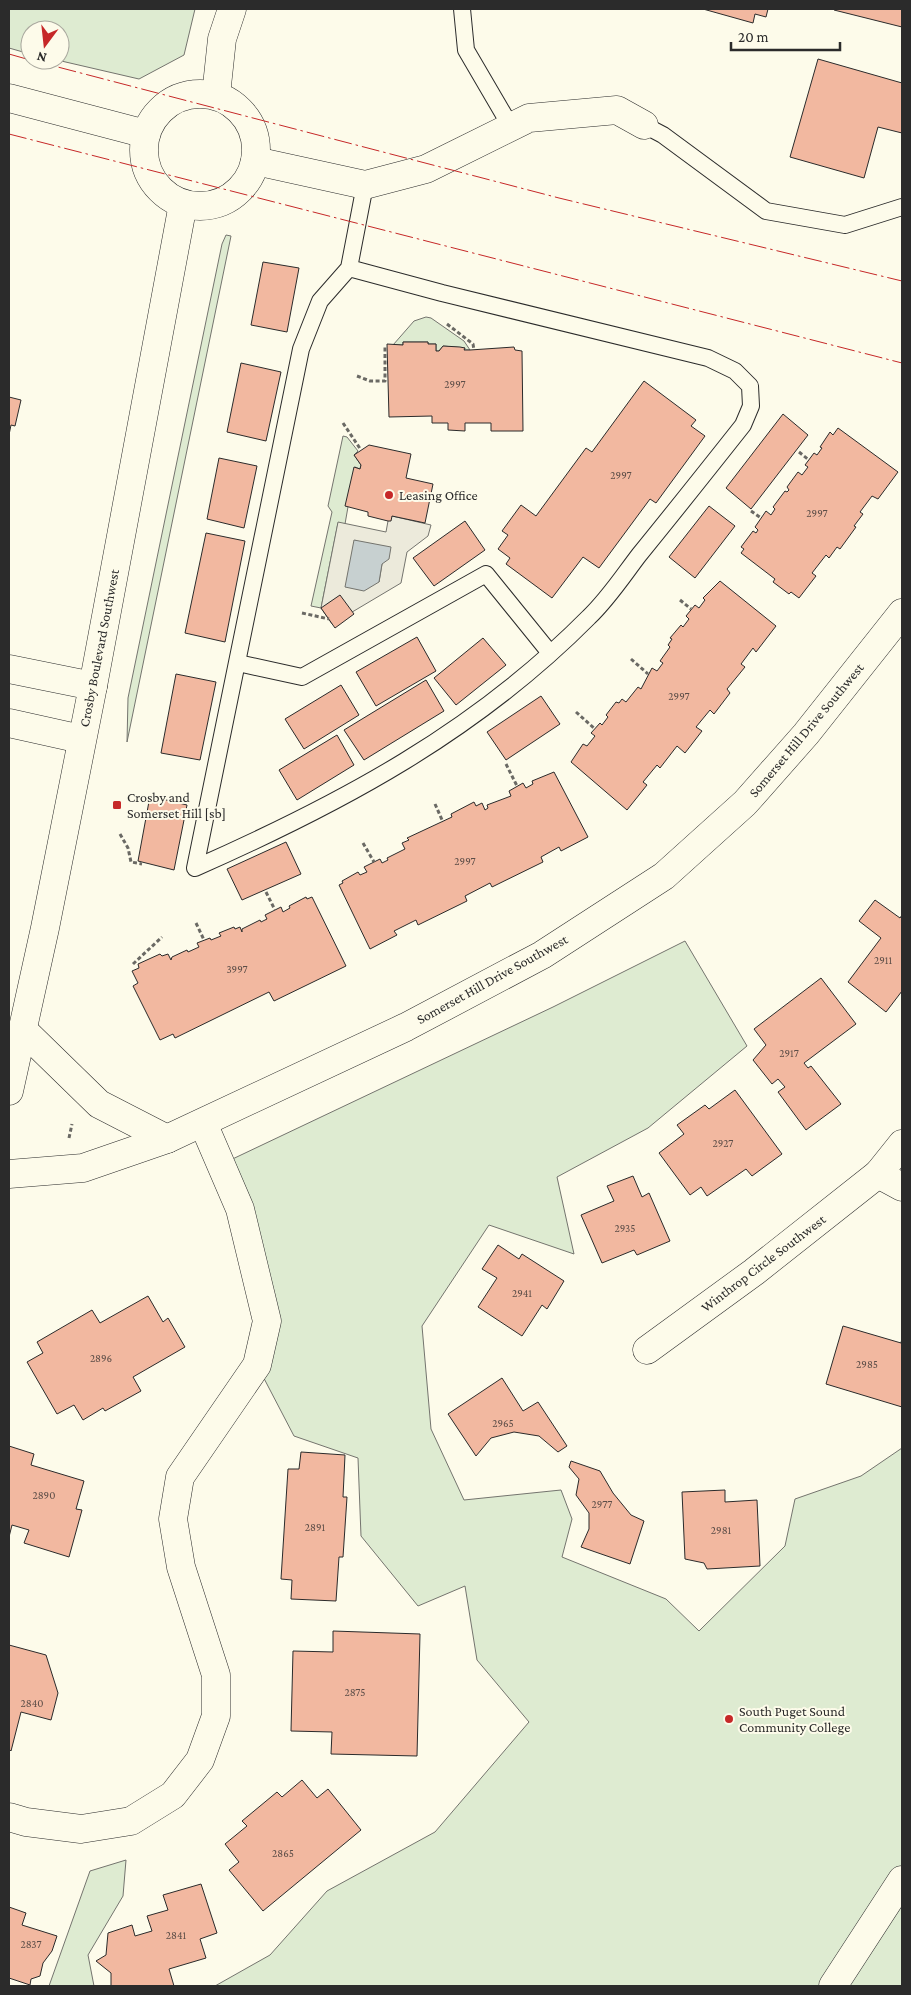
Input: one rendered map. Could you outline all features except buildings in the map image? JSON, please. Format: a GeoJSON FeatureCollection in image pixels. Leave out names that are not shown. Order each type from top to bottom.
{"type":"FeatureCollection","features":[{"type":"Feature","properties":{"kind":"street"},"geometry":{"type":"LineString","coordinates":[[216,95],[222,39],[232,9]]}},
{"type":"Feature","properties":{"kind":"street"},"geometry":{"type":"LineString","coordinates":[[198,93],[216,95],[231,102],[244,114],[252,129],[257,145],[255,161],[249,178],[239,191],[222,202],[203,206],[183,204],[166,195],[152,181],[144,163],[143,143],[148,124],[161,108],[177,98],[198,93]]}},
{"type":"Feature","properties":{"kind":"street"},"geometry":{"type":"LineString","coordinates":[[9,98],[146,134]]}},
{"type":"Feature","properties":{"kind":"street"},"geometry":{"type":"LineString","coordinates":[[255,161],[365,185],[426,170],[529,118],[617,110],[644,125]]}},
{"type":"Feature","properties":{"kind":"street","name":"Crosby Boulevard Southwest"},"geometry":{"type":"LineString","coordinates":[[9,1091],[45,928],[183,204]]}},
{"type":"Feature","properties":{"kind":"street","name":"Somerset Hill Drive Southwest"},"geometry":{"type":"LineString","coordinates":[[9,1174],[83,1168],[167,1139],[406,1027],[542,955],[664,876],[745,803],[806,734],[901,618]]}},
{"type":"Feature","properties":{"kind":"street"},"geometry":{"type":"LineString","coordinates":[[9,669],[92,686]]}},
{"type":"Feature","properties":{"kind":"street"},"geometry":{"type":"LineString","coordinates":[[9,723],[81,739]]}},
{"type":"Feature","properties":{"kind":"street"},"geometry":{"type":"LineString","coordinates":[[22,1029],[99,1104],[167,1139]]}},
{"type":"Feature","properties":{"kind":"street"},"geometry":{"type":"LineString","coordinates":[[9,1817],[26,1822],[81,1829],[131,1821],[173,1795],[200,1760],[216,1716],[216,1675],[181,1567],[173,1519],[180,1477],[257,1365],[267,1321],[240,1209],[203,1123]]}},
{"type":"Feature","properties":{"kind":"street","name":"Winthrop Circle Southwest"},"geometry":{"type":"LineString","coordinates":[[647,1350],[754,1272],[878,1174],[902,1144]]}},
{"type":"Feature","properties":{"kind":"street"},"geometry":{"type":"LineString","coordinates":[[878,1174],[902,1186]]}},
{"type":"Feature","properties":{"kind":"street"},"geometry":{"type":"LineString","coordinates":[[833,1986],[902,1880]]}},
{"type":"Feature","properties":{"kind":"lane"},"geometry":{"type":"LineString","coordinates":[[462,9],[466,50],[511,127]]}},
{"type":"Feature","properties":{"kind":"lane"},"geometry":{"type":"LineString","coordinates":[[644,125],[663,135],[766,211],[845,225],[902,207]]}},
{"type":"Feature","properties":{"kind":"lane"},"geometry":{"type":"LineString","coordinates":[[349,268],[442,294],[708,358],[735,371],[750,386],[751,406],[743,425],[591,616],[550,653],[458,728],[400,765],[287,827],[195,868],[301,349],[320,301],[349,268],[365,185]]}},
{"type":"Feature","properties":{"kind":"lane"},"geometry":{"type":"LineString","coordinates":[[238,662],[302,677],[486,574],[550,653]]}},
{"type":"Feature","properties":{"kind":"path"},"geometry":{"type":"LineString","coordinates":[[440,320],[467,338],[473,344],[474,350]]}},
{"type":"Feature","properties":{"kind":"path"},"geometry":{"type":"LineString","coordinates":[[357,376],[370,381],[385,380],[385,346]]}},
{"type":"Feature","properties":{"kind":"path"},"geometry":{"type":"LineString","coordinates":[[343,423],[361,450]]}},
{"type":"Feature","properties":{"kind":"path"},"geometry":{"type":"LineString","coordinates":[[799,452],[809,460]]}},
{"type":"Feature","properties":{"kind":"path"},"geometry":{"type":"LineString","coordinates":[[751,510],[761,518]]}},
{"type":"Feature","properties":{"kind":"path"},"geometry":{"type":"LineString","coordinates":[[680,600],[691,609]]}},
{"type":"Feature","properties":{"kind":"path"},"geometry":{"type":"LineString","coordinates":[[302,613],[329,619]]}},
{"type":"Feature","properties":{"kind":"path"},"geometry":{"type":"LineString","coordinates":[[631,659],[648,674]]}},
{"type":"Feature","properties":{"kind":"path"},"geometry":{"type":"LineString","coordinates":[[576,712],[594,729]]}},
{"type":"Feature","properties":{"kind":"path"},"geometry":{"type":"LineString","coordinates":[[506,764],[516,786]]}},
{"type":"Feature","properties":{"kind":"path"},"geometry":{"type":"LineString","coordinates":[[435,804],[444,822]]}},
{"type":"Feature","properties":{"kind":"path"},"geometry":{"type":"LineString","coordinates":[[120,834],[128,848],[132,862],[142,864]]}},
{"type":"Feature","properties":{"kind":"path"},"geometry":{"type":"LineString","coordinates":[[364,843],[374,862]]}},
{"type":"Feature","properties":{"kind":"path"},"geometry":{"type":"LineString","coordinates":[[266,892],[275,910]]}},
{"type":"Feature","properties":{"kind":"path"},"geometry":{"type":"LineString","coordinates":[[196,923],[204,940]]}},
{"type":"Feature","properties":{"kind":"path"},"geometry":{"type":"LineString","coordinates":[[133,964],[162,937]]}},
{"type":"Feature","properties":{"kind":"path"},"geometry":{"type":"LineString","coordinates":[[68,1142],[72,1123]]}},
{"type":"Feature","properties":{"kind":"green space"},"geometry":{"type":"Polygon","coordinates":[[[9,9],[195,9],[184,55],[139,79],[70,63],[70,20],[20,20],[20,51],[9,48],[9,9]]]}},
{"type":"Feature","properties":{"kind":"green space"},"geometry":{"type":"Polygon","coordinates":[[[226,235],[231,236],[127,742],[128,698],[222,244],[226,235]]]}},
{"type":"Feature","properties":{"kind":"green space"},"geometry":{"type":"Polygon","coordinates":[[[426,317],[431,318],[464,341],[470,350],[443,346],[439,351],[436,351],[436,344],[428,344],[428,342],[403,342],[403,345],[393,345],[414,321],[426,317]]]}},
{"type":"Feature","properties":{"kind":"green space"},"geometry":{"type":"Polygon","coordinates":[[[343,436],[347,437],[358,451],[354,455],[361,465],[360,469],[355,467],[345,524],[338,523],[321,608],[311,606],[332,512],[328,506],[343,436]]]}},
{"type":"Feature","properties":{"kind":"green space"},"geometry":{"type":"Polygon","coordinates":[[[685,941],[747,1046],[648,1128],[557,1177],[574,1254],[489,1225],[422,1326],[431,1429],[464,1500],[561,1490],[572,1519],[562,1557],[666,1599],[699,1631],[785,1546],[795,1499],[861,1476],[902,1448],[902,1986],[215,1986],[270,1955],[327,1891],[435,1832],[529,1722],[477,1660],[465,1586],[418,1606],[361,1536],[358,1458],[294,1436],[257,1365],[267,1321],[222,1164],[553,1007],[685,941]]]}},
{"type":"Feature","properties":{"kind":"green space"},"geometry":{"type":"Polygon","coordinates":[[[126,1860],[123,1896],[88,1955],[94,1986],[49,1986],[90,1871],[126,1860]]]}},
{"type":"Feature","properties":{"kind":"shaded area"},"geometry":{"type":"Polygon","coordinates":[[[392,516],[431,525],[428,536],[407,552],[401,583],[332,624],[321,608],[338,522],[386,532],[388,521],[392,516]],[[355,540],[379,582],[382,564],[355,540]]]}},
{"type":"Feature","properties":{"kind":"shaded area"},"geometry":{"type":"Polygon","coordinates":[[[354,540],[391,547],[389,559],[382,564],[379,582],[364,591],[345,587],[354,540]]]}},
{"type":"Feature","properties":{"kind":"power"},"geometry":{"type":"LineString","coordinates":[[9,54],[20,57]]}},
{"type":"Feature","properties":{"kind":"power"},"geometry":{"type":"LineString","coordinates":[[69,70],[559,198],[902,281]]}},
{"type":"Feature","properties":{"kind":"power"},"geometry":{"type":"LineString","coordinates":[[9,134],[902,363]]}},
{"type":"Feature","properties":{"kind":"place","name":"Leasing Office"},"geometry":{"type":"Point","coordinates":[389,495]}},
{"type":"Feature","properties":{"kind":"place","name":"Crosby and Somerset Hill [sb]"},"geometry":{"type":"Point","coordinates":[117,805]}},
{"type":"Feature","properties":{"kind":"place","name":"South Puget Sound Community College"},"geometry":{"type":"Point","coordinates":[729,1719]}}]}
